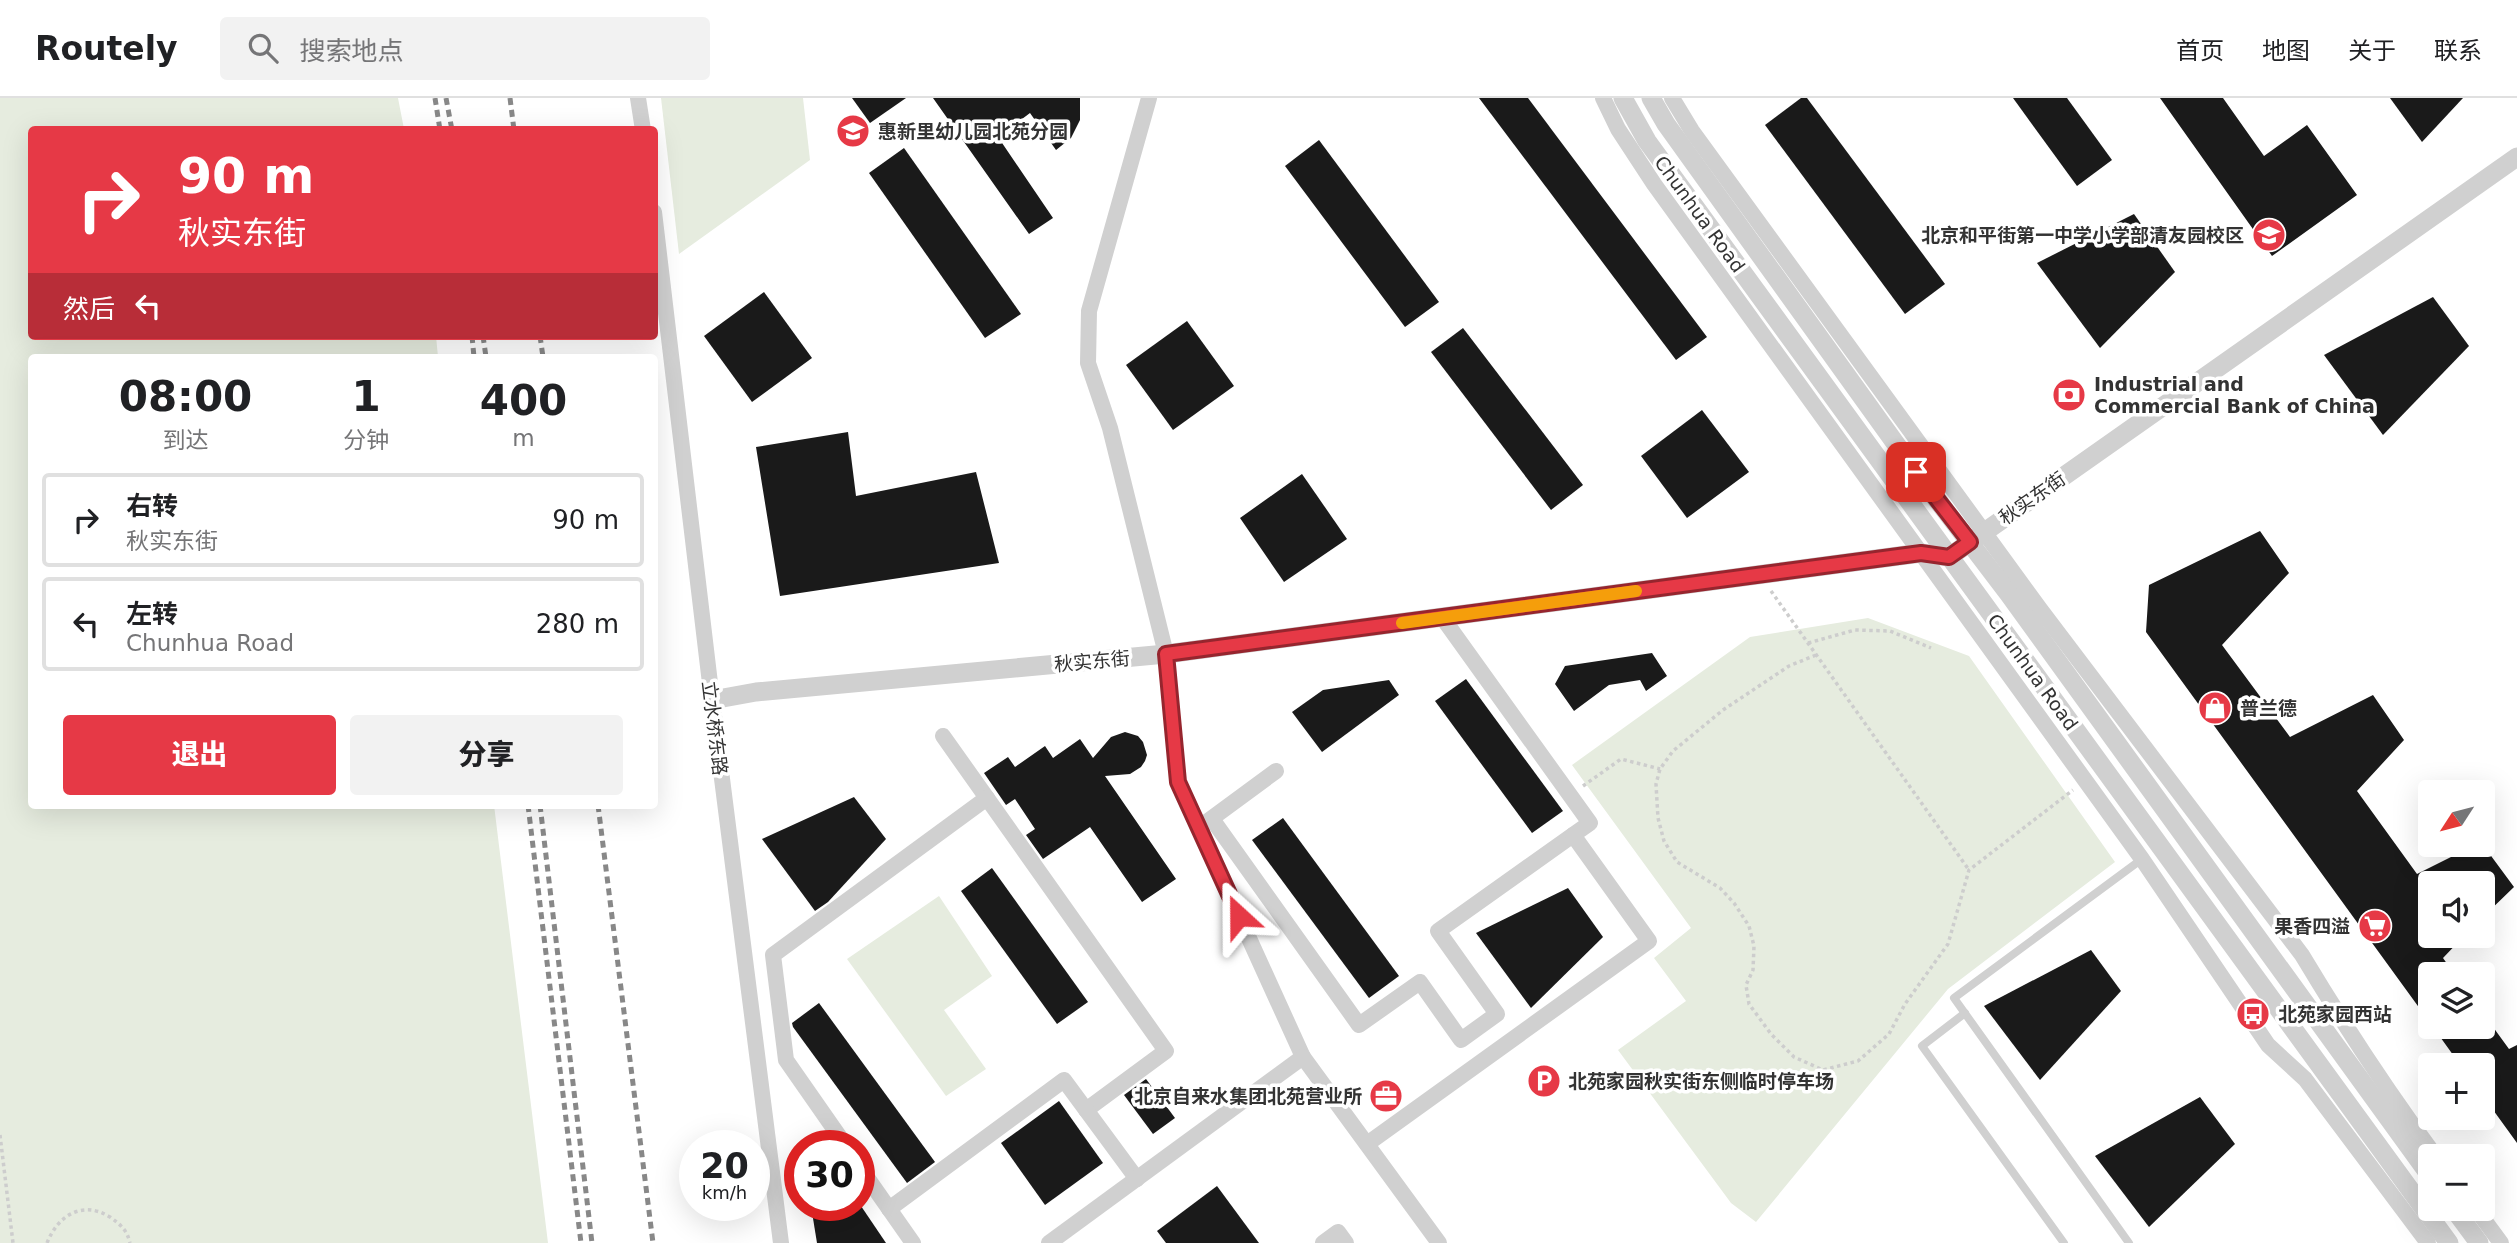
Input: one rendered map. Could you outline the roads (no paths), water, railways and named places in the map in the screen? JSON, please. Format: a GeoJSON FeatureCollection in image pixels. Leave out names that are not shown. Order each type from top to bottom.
{"type":"FeatureCollection","features":[{"type":"Feature","properties":{"kind":"street"},"geometry":{"type":"LineString","coordinates":[[638,98],[642,126]]}},
{"type":"Feature","properties":{"kind":"street"},"geometry":{"type":"LineString","coordinates":[[1149,98],[1089,311],[1088,363],[1110,428],[1166,654],[1178,782],[1205,823],[1359,1025],[1420,982],[1461,1040],[1497,1014],[1438,931],[1590,823],[1442,617]]}},
{"type":"Feature","properties":{"kind":"street"},"geometry":{"type":"LineString","coordinates":[[1603,98],[1618,129],[1654,184],[2142,859],[2268,1045],[2305,1079],[2428,1243]]}},
{"type":"Feature","properties":{"kind":"street","name":"Chunhua Road"},"geometry":{"type":"LineString","coordinates":[[1623,98],[1647,141],[2449,1243]]}},
{"type":"Feature","properties":{"kind":"street","name":"Chunhua Road"},"geometry":{"type":"LineString","coordinates":[[1651,98],[1666,124],[1916,472],[1977,537],[2418,1159]]}},
{"type":"Feature","properties":{"kind":"street"},"geometry":{"type":"LineString","coordinates":[[1672,98],[1692,131],[1977,537],[2302,955],[2339,1017],[2426,1144]]}},
{"type":"Feature","properties":{"kind":"street","name":"秋实东街"},"geometry":{"type":"LineString","coordinates":[[712,700],[756,692],[1166,654],[1921,553],[1949,557],[2517,157]]}},
{"type":"Feature","properties":{"kind":"street","name":"立水桥东路"},"geometry":{"type":"LineString","coordinates":[[658,246],[781,1243]]}},
{"type":"Feature","properties":{"kind":"street"},"geometry":{"type":"LineString","coordinates":[[943,736],[1166,1051],[1086,1110]]}},
{"type":"Feature","properties":{"kind":"street"},"geometry":{"type":"LineString","coordinates":[[1205,823],[1276,771]]}},
{"type":"Feature","properties":{"kind":"street"},"geometry":{"type":"LineString","coordinates":[[835,1130],[786,1060],[773,955],[987,798]]}},
{"type":"Feature","properties":{"kind":"street"},"geometry":{"type":"LineString","coordinates":[[1205,823],[1303,1057],[1439,1243]]}},
{"type":"Feature","properties":{"kind":"street"},"geometry":{"type":"LineString","coordinates":[[1367,1144],[1649,941],[1573,835]]}},
{"type":"Feature","properties":{"kind":"street"},"geometry":{"type":"LineString","coordinates":[[1059,1240],[1303,1057]]}},
{"type":"Feature","properties":{"kind":"street"},"geometry":{"type":"LineString","coordinates":[[889,1209],[1064,1080],[1137,1179]]}},
{"type":"Feature","properties":{"kind":"street"},"geometry":{"type":"LineString","coordinates":[[875,1189],[913,1243]]}},
{"type":"Feature","properties":{"kind":"street"},"geometry":{"type":"LineString","coordinates":[[2463,1221],[2479,1243]]}},
{"type":"Feature","properties":{"kind":"street"},"geometry":{"type":"LineString","coordinates":[[2485,1221],[2501,1243]]}},
{"type":"Feature","properties":{"kind":"street"},"geometry":{"type":"LineString","coordinates":[[1323,1243],[1338,1232],[1346,1243]]}},
{"type":"Feature","properties":{"kind":"lane"},"geometry":{"type":"LineString","coordinates":[[2129,1243],[1954,998],[2142,859]]}},
{"type":"Feature","properties":{"kind":"lane"},"geometry":{"type":"LineString","coordinates":[[1965,1013],[1922,1046],[2064,1243]]}},
{"type":"Feature","properties":{"kind":"railway"},"geometry":{"type":"LineString","coordinates":[[435,98],[439,126]]}},
{"type":"Feature","properties":{"kind":"railway"},"geometry":{"type":"LineString","coordinates":[[446,98],[451,126]]}},
{"type":"Feature","properties":{"kind":"railway"},"geometry":{"type":"LineString","coordinates":[[510,98],[514,126]]}},
{"type":"Feature","properties":{"kind":"railway"},"geometry":{"type":"LineString","coordinates":[[472,340],[474,354]]}},
{"type":"Feature","properties":{"kind":"railway"},"geometry":{"type":"LineString","coordinates":[[484,340],[486,354]]}},
{"type":"Feature","properties":{"kind":"railway"},"geometry":{"type":"LineString","coordinates":[[541,340],[543,354]]}},
{"type":"Feature","properties":{"kind":"railway"},"geometry":{"type":"LineString","coordinates":[[528,809],[581,1243]]}},
{"type":"Feature","properties":{"kind":"railway"},"geometry":{"type":"LineString","coordinates":[[540,809],[592,1243]]}},
{"type":"Feature","properties":{"kind":"railway"},"geometry":{"type":"LineString","coordinates":[[599,809],[653,1243]]}},
{"type":"Feature","properties":{"kind":"place","name":"惠新里幼儿园北苑分园"},"geometry":{"type":"Point","coordinates":[853,131]}},
{"type":"Feature","properties":{"kind":"place","name":"北京和平街第一中学小学部清友园校区"},"geometry":{"type":"Point","coordinates":[2269,235]}},
{"type":"Feature","properties":{"kind":"place","name":"Industrial and Commercial Bank of China"},"geometry":{"type":"Point","coordinates":[2069,395]}},
{"type":"Feature","properties":{"kind":"place","name":"普兰德"},"geometry":{"type":"Point","coordinates":[2215,708]}},
{"type":"Feature","properties":{"kind":"place","name":"果香四溢"},"geometry":{"type":"Point","coordinates":[2375,926]}},
{"type":"Feature","properties":{"kind":"place","name":"北苑家园西站"},"geometry":{"type":"Point","coordinates":[2253,1014]}},
{"type":"Feature","properties":{"kind":"place","name":"北苑家园秋实街东侧临时停车场"},"geometry":{"type":"Point","coordinates":[1544,1081]}},
{"type":"Feature","properties":{"kind":"place","name":"北京自来水集团北苑营业所"},"geometry":{"type":"Point","coordinates":[1386,1096]}}]}
